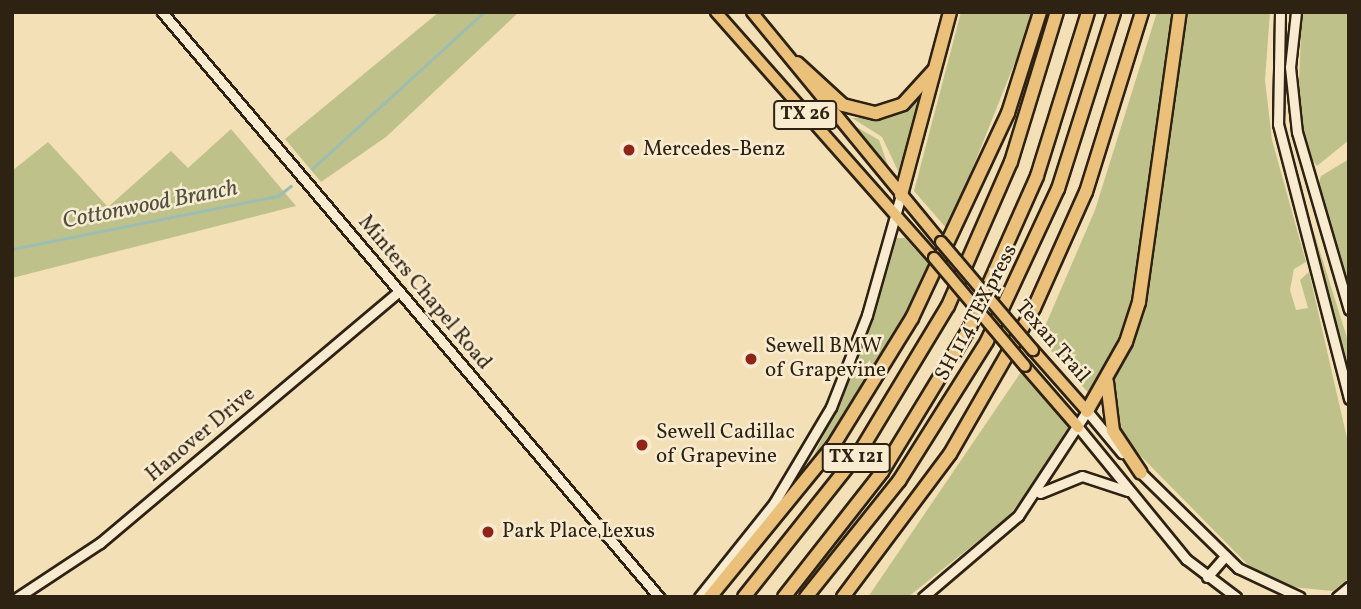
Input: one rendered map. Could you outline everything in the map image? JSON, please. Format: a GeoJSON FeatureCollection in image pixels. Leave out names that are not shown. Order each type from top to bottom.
{"type":"FeatureCollection","features":[{"type":"Feature","properties":{"kind":"highway"},"geometry":{"type":"LineString","coordinates":[[901,195],[950,12]]}},
{"type":"Feature","properties":{"kind":"highway"},"geometry":{"type":"LineString","coordinates":[[710,597],[833,446],[908,327],[1008,113],[1040,12]]}},
{"type":"Feature","properties":{"kind":"highway","name":"TX 121"},"geometry":{"type":"LineString","coordinates":[[744,597],[861,450],[948,306],[1012,162],[1057,12]]}},
{"type":"Feature","properties":{"kind":"highway","name":"SH 114 TEXpress"},"geometry":{"type":"LineString","coordinates":[[784,597],[882,472],[969,330],[1037,176],[1088,12]]}},
{"type":"Feature","properties":{"kind":"highway","name":"SH 114 TEXpress"},"geometry":{"type":"LineString","coordinates":[[806,597],[899,481],[987,341],[1058,189],[1114,12]]}},
{"type":"Feature","properties":{"kind":"highway"},"geometry":{"type":"LineString","coordinates":[[843,597],[950,454],[1034,308],[1090,179],[1142,12]]}},
{"type":"Feature","properties":{"kind":"highway"},"geometry":{"type":"LineString","coordinates":[[1087,411],[1107,380],[1139,302],[1180,12]]}},
{"type":"Feature","properties":{"kind":"highway"},"geometry":{"type":"LineString","coordinates":[[797,63],[843,105],[876,113],[903,104],[935,68]]}},
{"type":"Feature","properties":{"kind":"highway"},"geometry":{"type":"LineString","coordinates":[[1107,380],[1108,417],[1141,473]]}},
{"type":"Feature","properties":{"kind":"main road","name":"Minters Chapel Road"},"geometry":{"type":"LineString","coordinates":[[162,12],[659,597]]}},
{"type":"Feature","properties":{"kind":"main road","name":"Texan Trail"},"geometry":{"type":"LineString","coordinates":[[716,12],[897,214],[1207,577],[1236,597]]}},
{"type":"Feature","properties":{"kind":"main road","name":"Texan Trail"},"geometry":{"type":"LineString","coordinates":[[752,12],[797,63],[901,195],[1141,473],[1225,556],[1258,582],[1300,597]]}},
{"type":"Feature","properties":{"kind":"main road"},"geometry":{"type":"LineString","coordinates":[[1280,12],[1278,124],[1349,399]]}},
{"type":"Feature","properties":{"kind":"main road"},"geometry":{"type":"LineString","coordinates":[[1296,12],[1290,67],[1297,132],[1349,310]]}},
{"type":"Feature","properties":{"kind":"main road"},"geometry":{"type":"LineString","coordinates":[[699,597],[774,503],[822,424],[854,352],[901,195]]}},
{"type":"Feature","properties":{"kind":"main road","name":"Hanover Drive"},"geometry":{"type":"LineString","coordinates":[[18,597],[100,543],[399,291]]}},
{"type":"Feature","properties":{"kind":"main road"},"geometry":{"type":"LineString","coordinates":[[923,597],[1031,500],[1087,411]]}},
{"type":"Feature","properties":{"kind":"main road"},"geometry":{"type":"LineString","coordinates":[[1031,500],[1081,476],[1136,496]]}},
{"type":"Feature","properties":{"kind":"main road"},"geometry":{"type":"LineString","coordinates":[[1207,577],[1225,556]]}},
{"type":"Feature","properties":{"kind":"main road"},"geometry":{"type":"LineString","coordinates":[[1337,597],[1349,587]]}},
{"type":"Feature","properties":{"kind":"green space"},"geometry":{"type":"Polygon","coordinates":[[[439,12],[519,12],[386,137],[321,182],[285,139],[439,12]]]}},
{"type":"Feature","properties":{"kind":"green space"},"geometry":{"type":"Polygon","coordinates":[[[961,12],[1035,12],[948,230],[914,191],[961,12]]]}},
{"type":"Feature","properties":{"kind":"green space"},"geometry":{"type":"Polygon","coordinates":[[[1157,12],[1176,12],[1132,308],[1091,396],[1040,338],[1095,210],[1157,12]]]}},
{"type":"Feature","properties":{"kind":"green space"},"geometry":{"type":"Polygon","coordinates":[[[1186,12],[1270,12],[1265,80],[1272,140],[1306,262],[1294,269],[1290,290],[1296,310],[1308,308],[1300,280],[1309,272],[1349,447],[1349,578],[1333,591],[1281,586],[1248,565],[1130,445],[1117,420],[1110,391],[1126,350],[1186,12]]]}},
{"type":"Feature","properties":{"kind":"green space"},"geometry":{"type":"Polygon","coordinates":[[[1302,12],[1349,12],[1349,140],[1317,166],[1308,154],[1298,103],[1302,12]]]}},
{"type":"Feature","properties":{"kind":"green space"},"geometry":{"type":"Polygon","coordinates":[[[920,96],[898,171],[882,137],[852,118],[876,118],[920,96]]]}},
{"type":"Feature","properties":{"kind":"green space"},"geometry":{"type":"Polygon","coordinates":[[[848,122],[879,140],[891,174],[848,122]]]}},
{"type":"Feature","properties":{"kind":"green space"},"geometry":{"type":"Polygon","coordinates":[[[231,129],[296,206],[12,278],[12,171],[48,142],[108,207],[171,151],[188,168],[231,129]]]}},
{"type":"Feature","properties":{"kind":"green space"},"geometry":{"type":"Polygon","coordinates":[[[1349,159],[1349,293],[1318,186],[1321,176],[1349,159]]]}},
{"type":"Feature","properties":{"kind":"green space"},"geometry":{"type":"Polygon","coordinates":[[[1300,188],[1349,344],[1349,385],[1341,340],[1300,188]]]}},
{"type":"Feature","properties":{"kind":"green space"},"geometry":{"type":"Polygon","coordinates":[[[896,238],[905,238],[931,267],[842,424],[805,474],[857,365],[896,238]]]}},
{"type":"Feature","properties":{"kind":"green space"},"geometry":{"type":"Polygon","coordinates":[[[1021,372],[1069,426],[1041,474],[1008,517],[908,597],[868,597],[1021,372]]]}},
{"type":"Feature","properties":{"kind":"waterway","name":"Cottonwood Branch"},"geometry":{"type":"LineString","coordinates":[[312,169],[484,12]]}},
{"type":"Feature","properties":{"kind":"waterway","name":"Cottonwood Branch"},"geometry":{"type":"LineString","coordinates":[[12,249],[278,196],[291,186]]}},
{"type":"Feature","properties":{"kind":"place","name":"Mercedes-Benz"},"geometry":{"type":"Point","coordinates":[629,150]}},
{"type":"Feature","properties":{"kind":"place","name":"Sewell BMW of Grapevine"},"geometry":{"type":"Point","coordinates":[751,359]}},
{"type":"Feature","properties":{"kind":"place","name":"Sewell Cadillac of Grapevine"},"geometry":{"type":"Point","coordinates":[642,445]}},
{"type":"Feature","properties":{"kind":"place","name":"Park Place Lexus"},"geometry":{"type":"Point","coordinates":[488,532]}}]}
